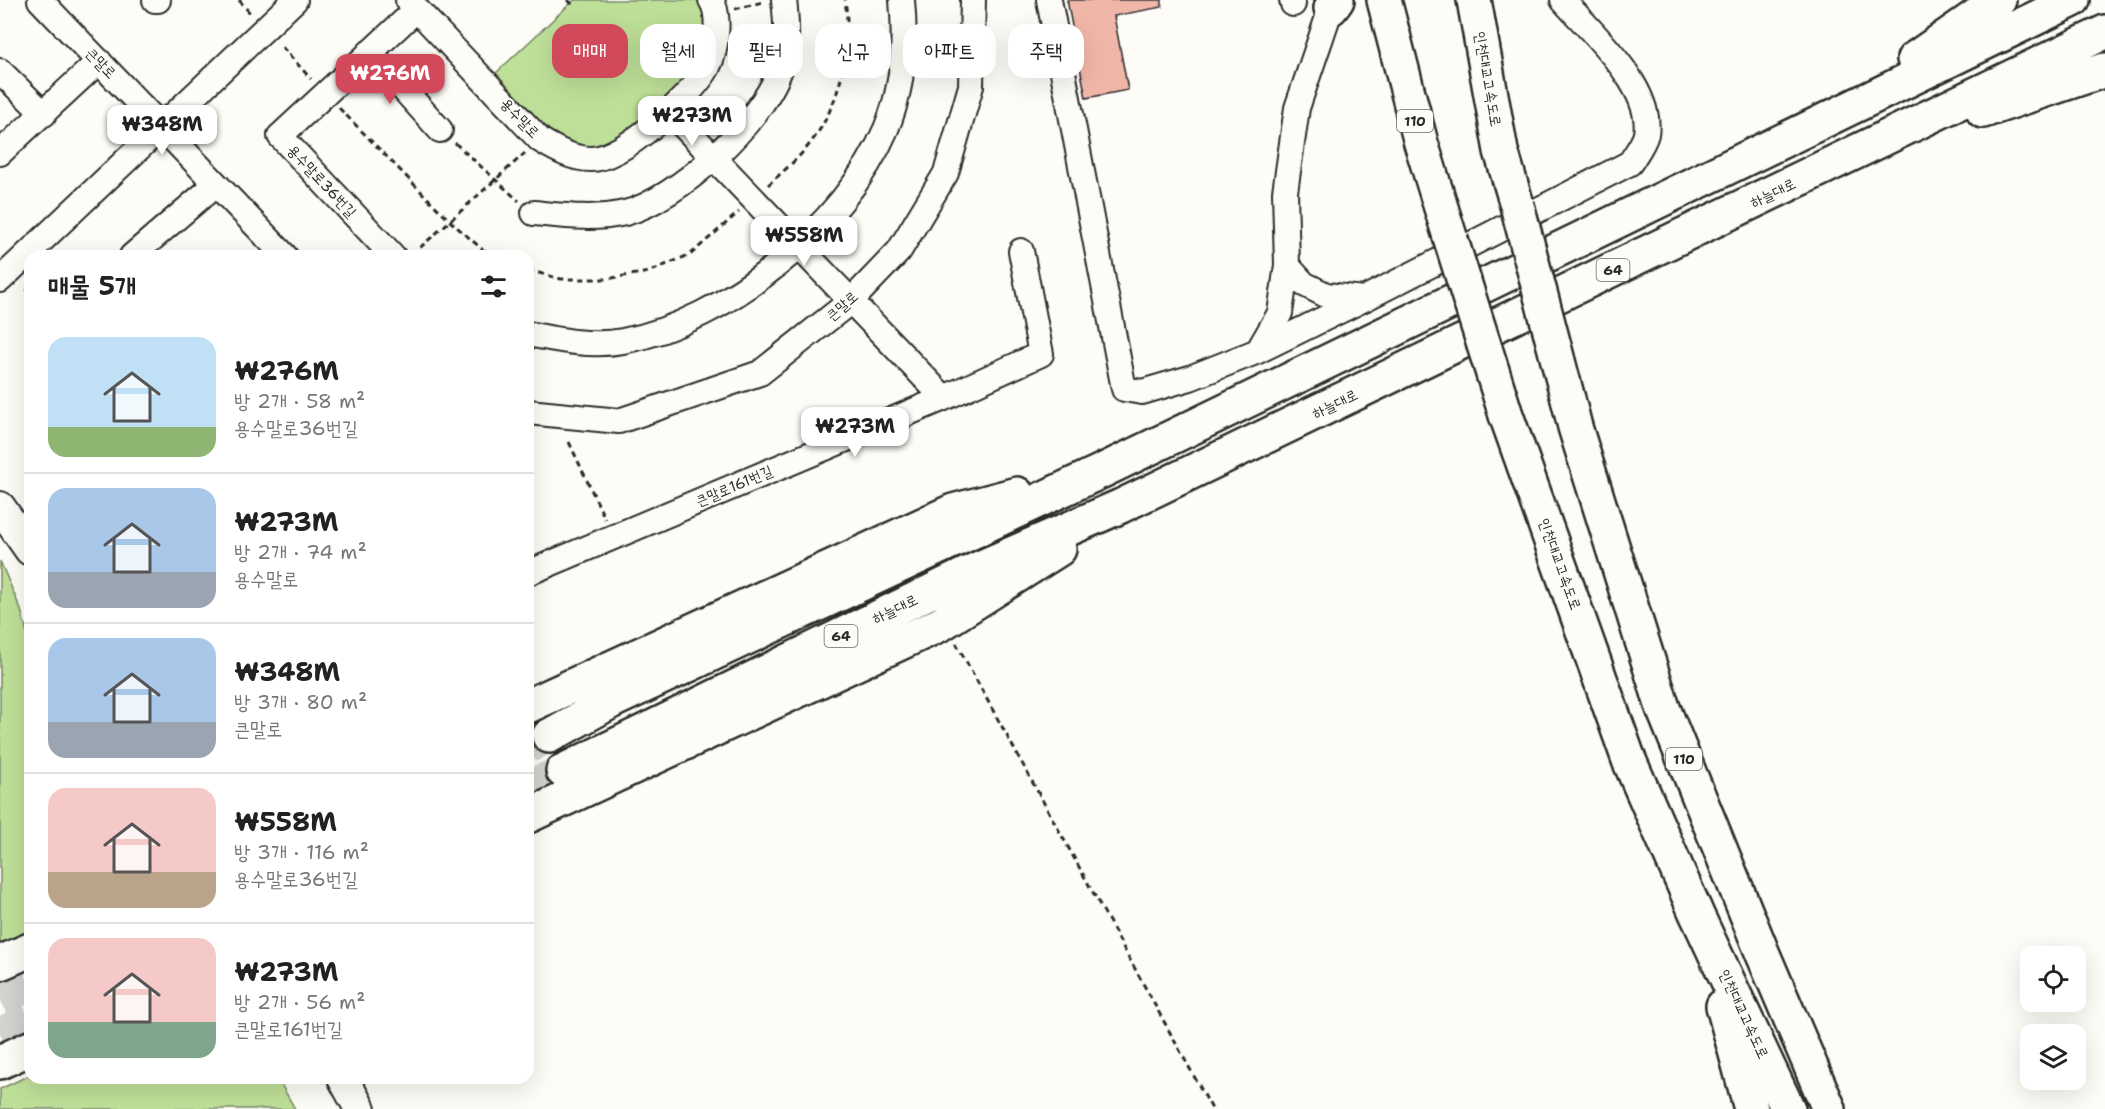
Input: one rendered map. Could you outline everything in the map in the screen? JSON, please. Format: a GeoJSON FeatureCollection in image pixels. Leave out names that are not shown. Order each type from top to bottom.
{"type":"FeatureCollection","features":[{"type":"Feature","properties":{"kind":"highway","name":"인천대교고속도로"},"geometry":{"type":"LineString","coordinates":[[1384,0],[1421,143],[1506,415],[1629,760],[1697,915],[1788,1109]]}},
{"type":"Feature","properties":{"kind":"highway","name":"인천대교고속도로"},"geometry":{"type":"LineString","coordinates":[[1474,0],[1501,151],[1575,426],[1663,708],[1762,952],[1829,1109]]}},
{"type":"Feature","properties":{"kind":"highway"},"geometry":{"type":"LineString","coordinates":[[1830,117],[1999,0]]}},
{"type":"Feature","properties":{"kind":"highway"},"geometry":{"type":"LineString","coordinates":[[549,736],[614,700],[1106,470],[2073,0]]}},
{"type":"Feature","properties":{"kind":"highway","name":"하늘대로"},"geometry":{"type":"LineString","coordinates":[[534,811],[570,782],[941,624],[1023,574],[1121,507],[2105,32]]}},
{"type":"Feature","properties":{"kind":"highway"},"geometry":{"type":"LineString","coordinates":[[1856,153],[2105,70]]}},
{"type":"Feature","properties":{"kind":"highway"},"geometry":{"type":"LineString","coordinates":[[534,703],[952,511],[1106,470]]}},
{"type":"Feature","properties":{"kind":"highway"},"geometry":{"type":"LineString","coordinates":[[534,792],[547,796],[570,782]]}},
{"type":"Feature","properties":{"kind":"highway"},"geometry":{"type":"LineString","coordinates":[[1697,915],[1751,1109]]}},
{"type":"Feature","properties":{"kind":"highway"},"geometry":{"type":"LineString","coordinates":[[0,963],[24,953]]}},
{"type":"Feature","properties":{"kind":"highway"},"geometry":{"type":"LineString","coordinates":[[0,1062],[24,1051]]}},
{"type":"Feature","properties":{"kind":"main road"},"geometry":{"type":"LineString","coordinates":[[0,507],[24,541]]}},
{"type":"Feature","properties":{"kind":"main road"},"geometry":{"type":"LineString","coordinates":[[346,1084],[360,1109]]}},
{"type":"Feature","properties":{"kind":"street","name":"큰말로"},"geometry":{"type":"LineString","coordinates":[[40,0],[279,250]]}},
{"type":"Feature","properties":{"kind":"street"},"geometry":{"type":"LineString","coordinates":[[32,250],[295,0]]}},
{"type":"Feature","properties":{"kind":"street"},"geometry":{"type":"LineString","coordinates":[[534,213],[590,218],[626,213],[656,202],[680,186],[742,129],[763,103],[779,73],[788,35],[784,0]]}},
{"type":"Feature","properties":{"kind":"street"},"geometry":{"type":"LineString","coordinates":[[534,335],[568,342],[620,342],[664,332],[712,309],[762,277],[798,245],[836,210],[865,171],[887,128],[901,81],[904,25],[902,0]]}},
{"type":"Feature","properties":{"kind":"street","name":"큰말로"},"geometry":{"type":"LineString","coordinates":[[534,413],[619,421],[760,373],[851,301],[899,251],[946,173],[971,86],[973,0]]}},
{"type":"Feature","properties":{"kind":"street"},"geometry":{"type":"LineString","coordinates":[[1049,0],[1124,388],[1142,392],[1190,378],[1258,351],[1630,163],[1646,135],[1643,103],[1625,71],[1563,0]]}},
{"type":"Feature","properties":{"kind":"street"},"geometry":{"type":"LineString","coordinates":[[1258,351],[1281,313],[1287,265],[1285,192],[1297,108],[1332,3]]}},
{"type":"Feature","properties":{"kind":"street","name":"용수말로"},"geometry":{"type":"LineString","coordinates":[[412,4],[540,140],[566,154],[592,159],[619,152],[670,112],[708,67],[716,38],[713,7]]}},
{"type":"Feature","properties":{"kind":"street","name":"용수말로36번길"},"geometry":{"type":"LineString","coordinates":[[387,250],[280,136],[370,52],[412,4]]}},
{"type":"Feature","properties":{"kind":"street"},"geometry":{"type":"LineString","coordinates":[[370,52],[440,130]]}},
{"type":"Feature","properties":{"kind":"street"},"geometry":{"type":"LineString","coordinates":[[0,153],[99,61]]}},
{"type":"Feature","properties":{"kind":"street"},"geometry":{"type":"LineString","coordinates":[[0,71],[44,114]]}},
{"type":"Feature","properties":{"kind":"street"},"geometry":{"type":"LineString","coordinates":[[670,112],[944,398]]}},
{"type":"Feature","properties":{"kind":"street"},"geometry":{"type":"LineString","coordinates":[[149,250],[215,185]]}},
{"type":"Feature","properties":{"kind":"street","name":"큰말로161번길"},"geometry":{"type":"LineString","coordinates":[[534,566],[614,537],[944,398],[1041,354],[1022,251]]}},
{"type":"Feature","properties":{"kind":"street"},"geometry":{"type":"LineString","coordinates":[[0,280],[24,257]]}},
{"type":"Feature","properties":{"kind":"street"},"geometry":{"type":"LineString","coordinates":[[1287,265],[1304,284],[1326,296],[1364,299]]}},
{"type":"Feature","properties":{"kind":"path"},"geometry":{"type":"LineString","coordinates":[[239,0],[250,13]]}},
{"type":"Feature","properties":{"kind":"path"},"geometry":{"type":"LineString","coordinates":[[568,0],[575,7]]}},
{"type":"Feature","properties":{"kind":"path"},"geometry":{"type":"LineString","coordinates":[[713,7],[771,0]]}},
{"type":"Feature","properties":{"kind":"path"},"geometry":{"type":"LineString","coordinates":[[282,47],[450,221],[483,250]]}},
{"type":"Feature","properties":{"kind":"path"},"geometry":{"type":"LineString","coordinates":[[440,130],[534,213]]}},
{"type":"Feature","properties":{"kind":"path"},"geometry":{"type":"LineString","coordinates":[[418,250],[540,140]]}},
{"type":"Feature","properties":{"kind":"path"},"geometry":{"type":"LineString","coordinates":[[569,442],[614,537]]}},
{"type":"Feature","properties":{"kind":"path"},"geometry":{"type":"LineString","coordinates":[[956,643],[1212,1109]]}},
{"type":"Feature","properties":{"kind":"green space"},"geometry":{"type":"Polygon","coordinates":[[[574,0],[701,0],[707,24],[640,24],[640,78],[687,78],[645,121],[612,143],[592,147],[578,144],[553,133],[532,115],[496,73],[574,0]]]}},
{"type":"Feature","properties":{"kind":"green space"},"geometry":{"type":"Polygon","coordinates":[[[0,561],[24,621],[24,935],[0,947],[0,561]]]}},
{"type":"Feature","properties":{"kind":"green space"},"geometry":{"type":"Polygon","coordinates":[[[24,1078],[24,1084],[281,1084],[295,1109],[0,1109],[0,1089],[24,1078]]]}},
{"type":"Feature","properties":{"kind":"building"},"geometry":{"type":"Polygon","coordinates":[[[1067,0],[1162,0],[1162,7],[1114,16],[1128,90],[1086,98],[1082,78],[1084,78],[1084,24],[1072,24],[1067,0]]]}},
{"type":"Feature","properties":{"kind":"tunnel"},"geometry":{"type":"LineString","coordinates":[[534,744],[549,736]]}},
{"type":"Feature","properties":{"kind":"tunnel"},"geometry":{"type":"LineString","coordinates":[[534,784],[563,771]]}},
{"type":"Feature","properties":{"kind":"tunnel"},"geometry":{"type":"LineString","coordinates":[[0,999],[24,988]]}},
{"type":"Feature","properties":{"kind":"tunnel"},"geometry":{"type":"LineString","coordinates":[[0,1034],[24,1023]]}}]}
